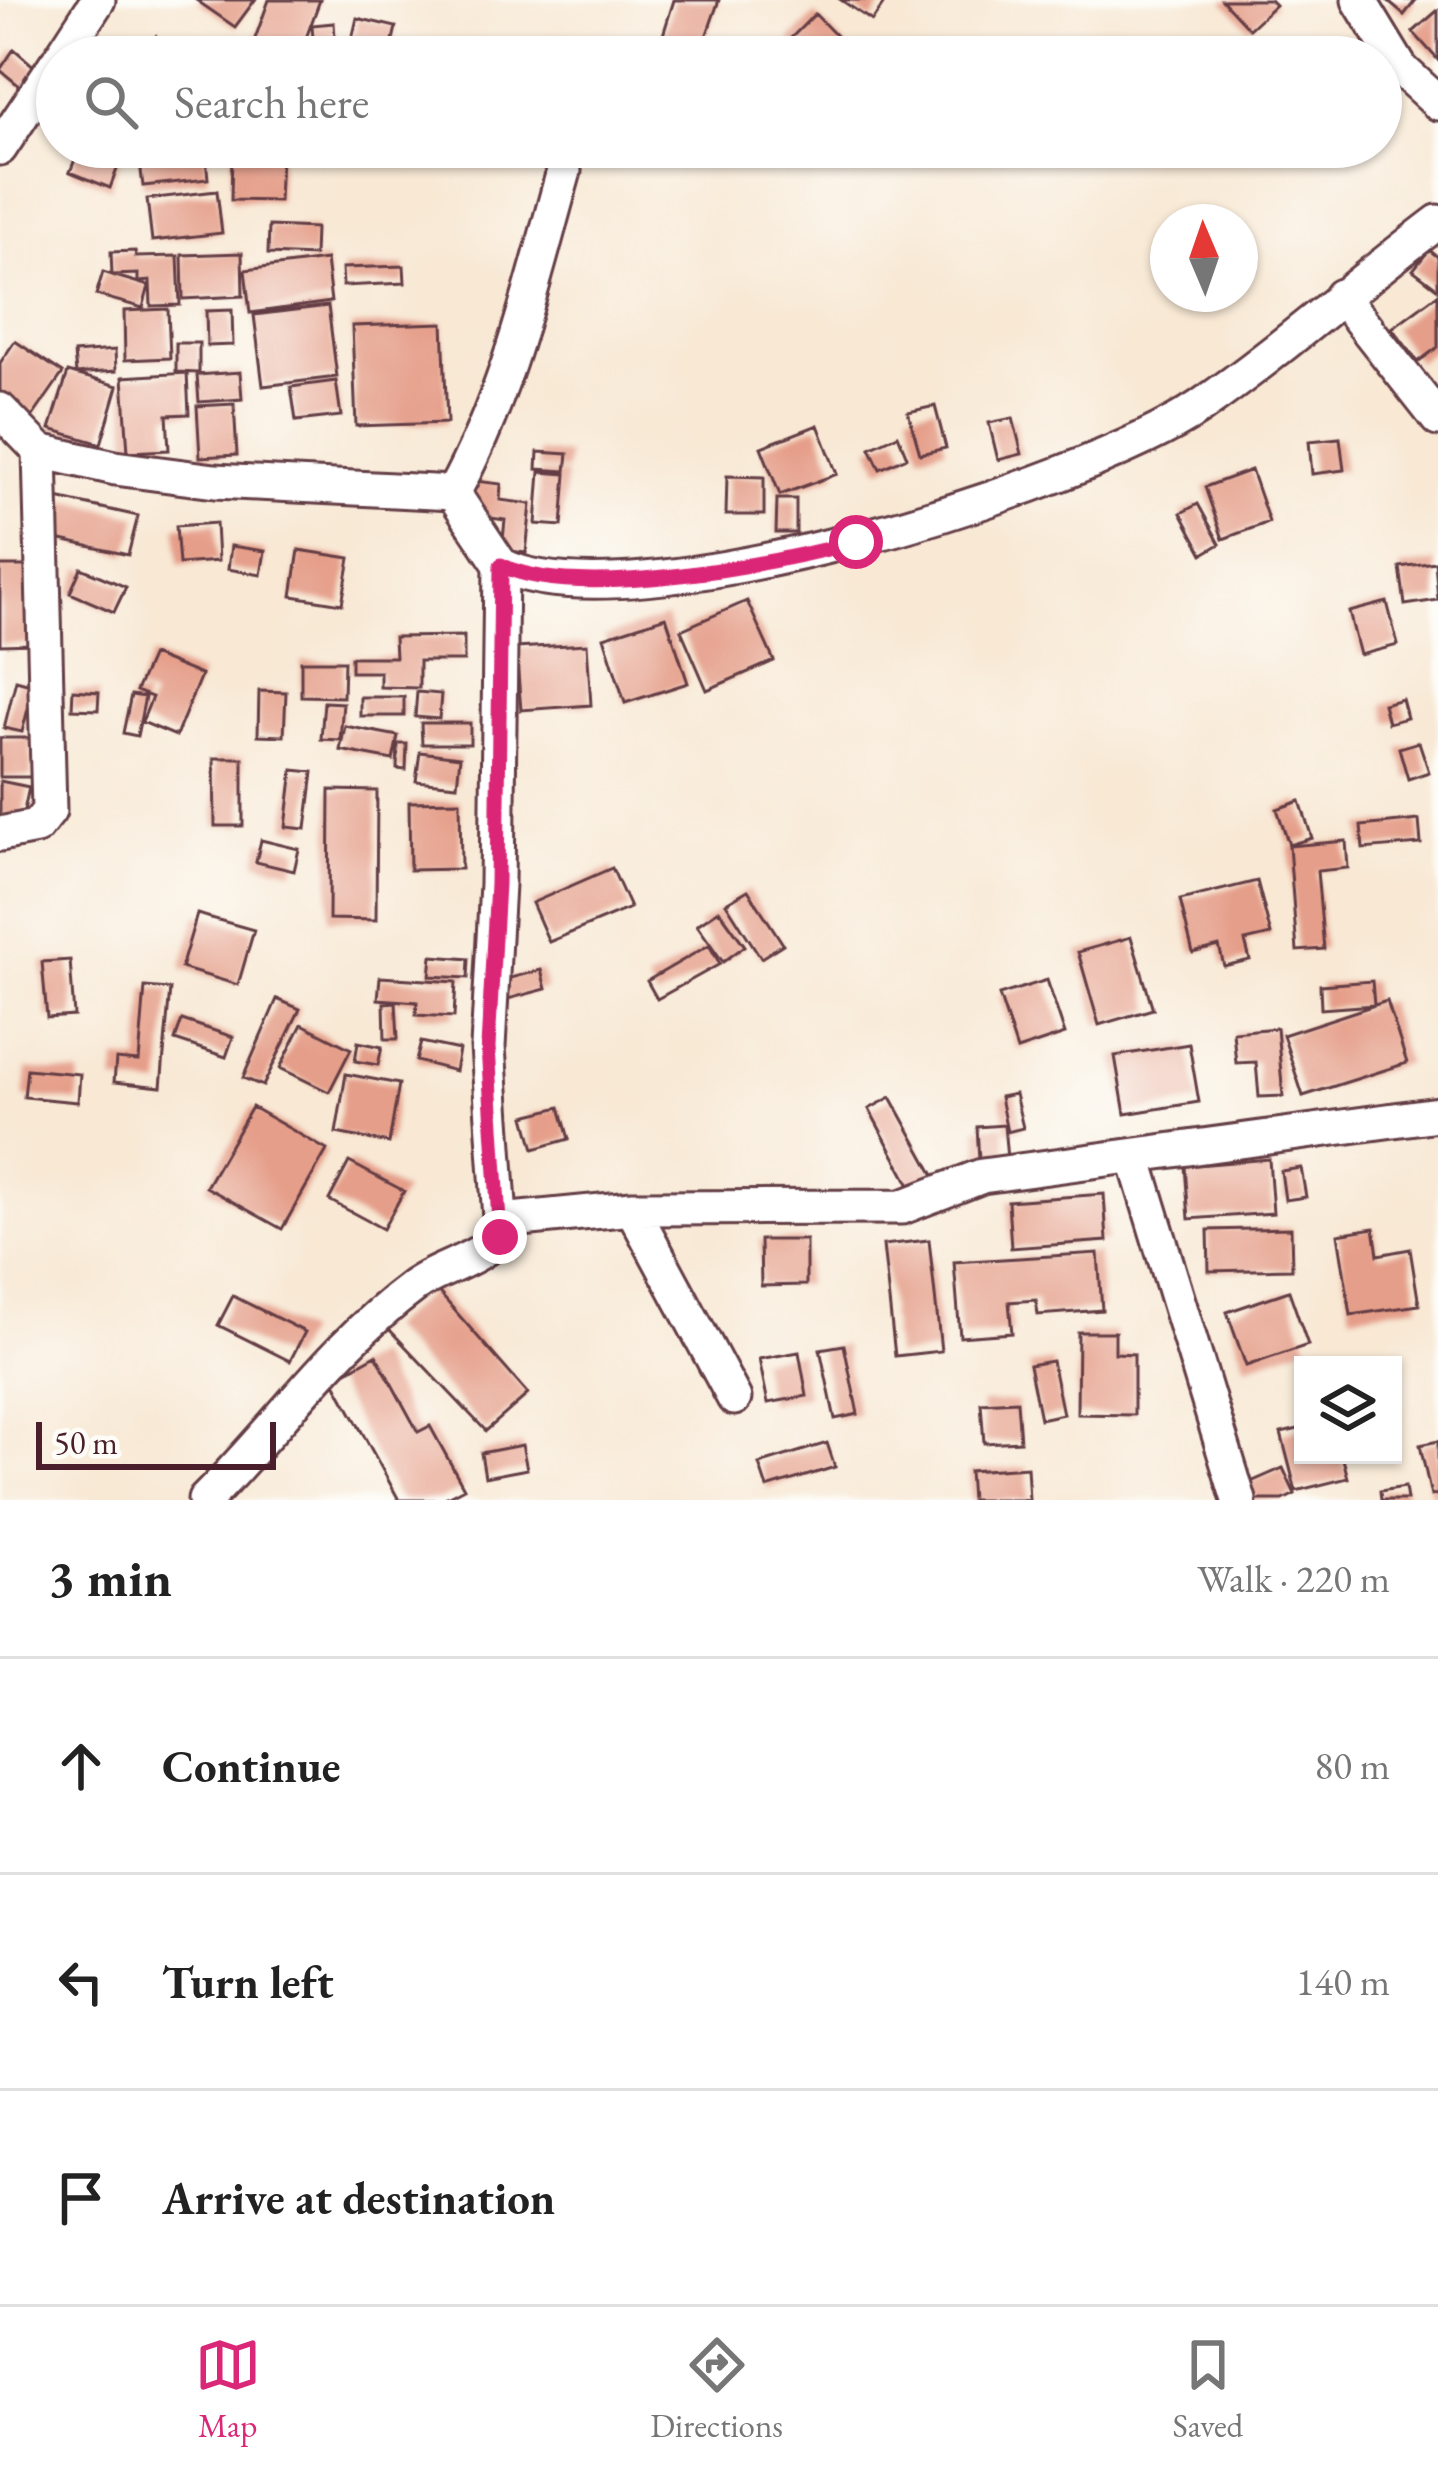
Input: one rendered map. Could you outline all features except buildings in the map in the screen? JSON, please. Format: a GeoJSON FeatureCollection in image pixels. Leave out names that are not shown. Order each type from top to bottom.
{"type":"FeatureCollection","features":[{"type":"Feature","properties":{"kind":"street"},"geometry":{"type":"LineString","coordinates":[[75,36],[98,0]]}},
{"type":"Feature","properties":{"kind":"street"},"geometry":{"type":"LineString","coordinates":[[1360,0],[1381,36]]}},
{"type":"Feature","properties":{"kind":"street"},"geometry":{"type":"LineString","coordinates":[[1402,70],[1438,103]]}},
{"type":"Feature","properties":{"kind":"street"},"geometry":{"type":"LineString","coordinates":[[0,148],[36,94]]}},
{"type":"Feature","properties":{"kind":"street"},"geometry":{"type":"LineString","coordinates":[[453,493],[483,438],[498,397],[564,171]]}},
{"type":"Feature","properties":{"kind":"street"},"geometry":{"type":"LineString","coordinates":[[501,565],[569,580],[647,577],[798,557],[856,542],[1145,437],[1199,407],[1438,222]]}},
{"type":"Feature","properties":{"kind":"street"},"geometry":{"type":"LineString","coordinates":[[1341,296],[1438,419]]}},
{"type":"Feature","properties":{"kind":"street"},"geometry":{"type":"LineString","coordinates":[[0,410],[40,451],[215,482],[453,493]]}},
{"type":"Feature","properties":{"kind":"street"},"geometry":{"type":"LineString","coordinates":[[0,833],[36,827],[50,811],[40,451]]}},
{"type":"Feature","properties":{"kind":"street"},"geometry":{"type":"LineString","coordinates":[[205,1500],[356,1332],[418,1283],[500,1237],[488,1047],[497,884],[501,565],[453,493]]}},
{"type":"Feature","properties":{"kind":"street"},"geometry":{"type":"LineString","coordinates":[[501,1221],[632,1208],[824,1212],[902,1207],[982,1176],[1438,1114]]}},
{"type":"Feature","properties":{"kind":"street"},"geometry":{"type":"LineString","coordinates":[[1134,1157],[1239,1500]]}},
{"type":"Feature","properties":{"kind":"street"},"geometry":{"type":"LineString","coordinates":[[632,1208],[734,1398]]}},
{"type":"Feature","properties":{"kind":"route"},"geometry":{"type":"LineString","coordinates":[[500,1237],[488,1047],[497,884],[501,565],[514,572],[569,580],[647,577],[798,557],[856,542]]}}]}
